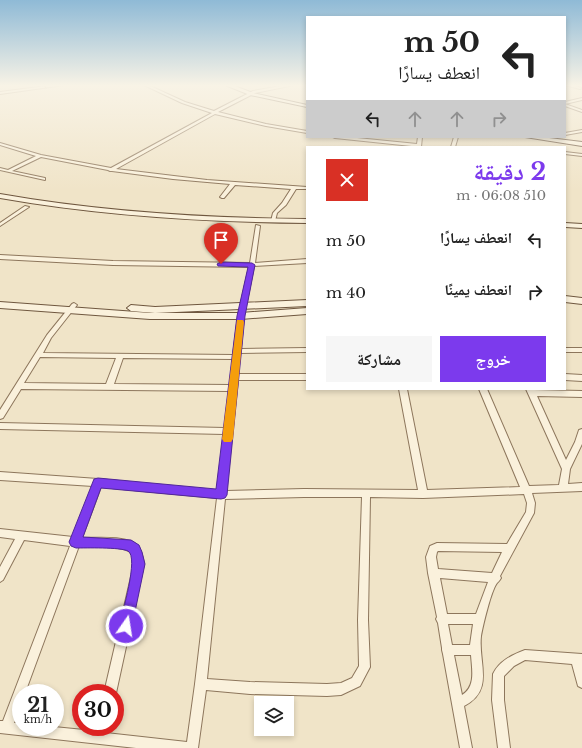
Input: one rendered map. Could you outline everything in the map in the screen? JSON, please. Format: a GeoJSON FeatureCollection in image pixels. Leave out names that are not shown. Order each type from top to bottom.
{"type":"FeatureCollection","features":[{"type":"Feature","properties":{"kind":"main road"},"geometry":{"type":"LineString","coordinates":[[546,138],[582,143]]}},
{"type":"Feature","properties":{"kind":"main road"},"geometry":{"type":"LineString","coordinates":[[0,196],[71,209],[185,221],[306,221]]}},
{"type":"Feature","properties":{"kind":"main road"},"geometry":{"type":"LineString","coordinates":[[0,202],[93,217],[258,226],[306,226]]}},
{"type":"Feature","properties":{"kind":"main road"},"geometry":{"type":"LineString","coordinates":[[566,225],[582,226]]}},
{"type":"Feature","properties":{"kind":"main road"},"geometry":{"type":"LineString","coordinates":[[566,231],[582,232]]}},
{"type":"Feature","properties":{"kind":"main road"},"geometry":{"type":"LineString","coordinates":[[0,299],[150,316],[241,316],[306,311]]}},
{"type":"Feature","properties":{"kind":"main road"},"geometry":{"type":"LineString","coordinates":[[566,299],[582,301]]}},
{"type":"Feature","properties":{"kind":"main road"},"geometry":{"type":"LineString","coordinates":[[0,305],[155,310],[306,303]]}},
{"type":"Feature","properties":{"kind":"main road"},"geometry":{"type":"LineString","coordinates":[[566,306],[582,308]]}},
{"type":"Feature","properties":{"kind":"street"},"geometry":{"type":"LineString","coordinates":[[110,170],[201,120]]}},
{"type":"Feature","properties":{"kind":"street"},"geometry":{"type":"LineString","coordinates":[[245,120],[306,132]]}},
{"type":"Feature","properties":{"kind":"street"},"geometry":{"type":"LineString","coordinates":[[566,134],[582,131]]}},
{"type":"Feature","properties":{"kind":"street"},"geometry":{"type":"LineString","coordinates":[[343,138],[419,146]]}},
{"type":"Feature","properties":{"kind":"street"},"geometry":{"type":"LineString","coordinates":[[0,144],[40,156],[110,170],[233,184],[306,188]]}},
{"type":"Feature","properties":{"kind":"street"},"geometry":{"type":"LineString","coordinates":[[566,153],[582,155]]}},
{"type":"Feature","properties":{"kind":"street"},"geometry":{"type":"LineString","coordinates":[[8,171],[40,156]]}},
{"type":"Feature","properties":{"kind":"street"},"geometry":{"type":"LineString","coordinates":[[0,169],[43,179]]}},
{"type":"Feature","properties":{"kind":"street"},"geometry":{"type":"LineString","coordinates":[[222,197],[233,184]]}},
{"type":"Feature","properties":{"kind":"street"},"geometry":{"type":"LineString","coordinates":[[273,221],[274,213],[284,204],[294,188]]}},
{"type":"Feature","properties":{"kind":"street"},"geometry":{"type":"LineString","coordinates":[[0,225],[27,207]]}},
{"type":"Feature","properties":{"kind":"street"},"geometry":{"type":"LineString","coordinates":[[118,736],[191,748],[201,684],[242,305],[252,265],[258,226]]}},
{"type":"Feature","properties":{"kind":"street"},"geometry":{"type":"LineString","coordinates":[[0,257],[113,263],[252,265],[306,261]]}},
{"type":"Feature","properties":{"kind":"street"},"geometry":{"type":"LineString","coordinates":[[0,416],[49,337],[71,308]]}},
{"type":"Feature","properties":{"kind":"street"},"geometry":{"type":"LineString","coordinates":[[38,355],[120,357],[237,354],[306,350]]}},
{"type":"Feature","properties":{"kind":"street"},"geometry":{"type":"LineString","coordinates":[[566,350],[582,350]]}},
{"type":"Feature","properties":{"kind":"street"},"geometry":{"type":"LineString","coordinates":[[108,387],[120,357]]}},
{"type":"Feature","properties":{"kind":"street"},"geometry":{"type":"LineString","coordinates":[[234,377],[306,377]]}},
{"type":"Feature","properties":{"kind":"street"},"geometry":{"type":"LineString","coordinates":[[566,377],[582,378]]}},
{"type":"Feature","properties":{"kind":"street"},"geometry":{"type":"LineString","coordinates":[[18,386],[233,388]]}},
{"type":"Feature","properties":{"kind":"street"},"geometry":{"type":"LineString","coordinates":[[403,390],[423,494]]}},
{"type":"Feature","properties":{"kind":"street"},"geometry":{"type":"LineString","coordinates":[[458,703],[473,695],[477,689],[478,683],[475,650],[481,610],[509,548],[532,506],[531,500],[483,390]]}},
{"type":"Feature","properties":{"kind":"street"},"geometry":{"type":"LineString","coordinates":[[566,469],[531,391],[582,394]]}},
{"type":"Feature","properties":{"kind":"street"},"geometry":{"type":"LineString","coordinates":[[0,426],[228,431]]}},
{"type":"Feature","properties":{"kind":"street"},"geometry":{"type":"LineString","coordinates":[[563,488],[566,469],[579,442],[582,432]]}},
{"type":"Feature","properties":{"kind":"street"},"geometry":{"type":"LineString","coordinates":[[0,476],[98,483],[221,495],[304,493],[423,494],[582,487]]}},
{"type":"Feature","properties":{"kind":"street"},"geometry":{"type":"LineString","coordinates":[[72,731],[3,727],[98,483]]}},
{"type":"Feature","properties":{"kind":"street"},"geometry":{"type":"LineString","coordinates":[[201,684],[250,688],[327,690],[341,689],[356,682],[365,667],[364,620],[366,494]]}},
{"type":"Feature","properties":{"kind":"street"},"geometry":{"type":"LineString","coordinates":[[0,533],[76,542],[131,546],[138,556],[139,564],[112,684]]}},
{"type":"Feature","properties":{"kind":"street"},"geometry":{"type":"LineString","coordinates":[[0,577],[22,535]]}},
{"type":"Feature","properties":{"kind":"street"},"geometry":{"type":"LineString","coordinates":[[466,748],[441,619],[431,557],[433,549],[437,547],[509,548]]}},
{"type":"Feature","properties":{"kind":"street"},"geometry":{"type":"LineString","coordinates":[[434,573],[496,578]]}},
{"type":"Feature","properties":{"kind":"street"},"geometry":{"type":"LineString","coordinates":[[441,619],[480,619]]}},
{"type":"Feature","properties":{"kind":"street"},"geometry":{"type":"LineString","coordinates":[[447,650],[475,650]]}},
{"type":"Feature","properties":{"kind":"street"},"geometry":{"type":"LineString","coordinates":[[504,748],[498,700],[499,674],[510,662],[525,655],[579,659],[582,682]]}},
{"type":"Feature","properties":{"kind":"slow traffic"},"geometry":{"type":"LineString","coordinates":[[227,439],[240,322]]}},
{"type":"Feature","properties":{"kind":"route"},"geometry":{"type":"LineString","coordinates":[[126,626],[139,564],[138,556],[134,549],[131,546],[120,544],[76,542],[98,483],[221,495],[242,305],[252,265],[221,264]]}}]}
